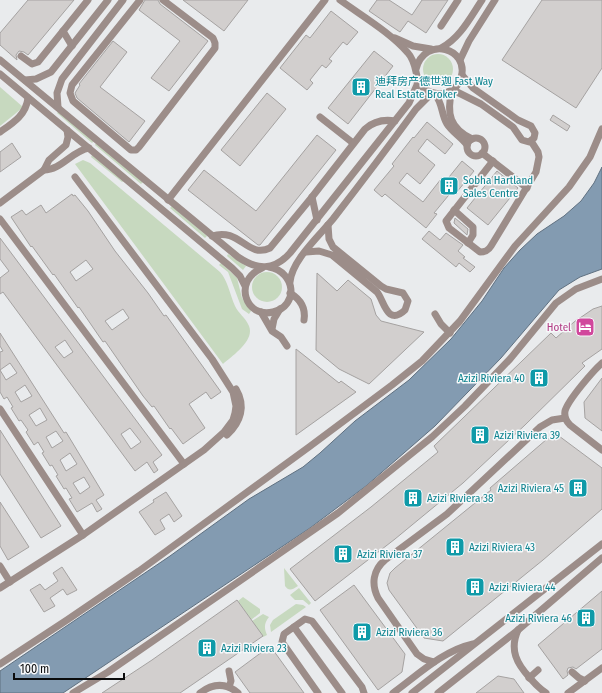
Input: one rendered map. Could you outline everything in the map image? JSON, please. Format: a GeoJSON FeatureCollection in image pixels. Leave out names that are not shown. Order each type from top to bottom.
{"type":"FeatureCollection","features":[{"type":"Feature","properties":{"kind":"street"},"geometry":{"type":"LineString","coordinates":[[21,56],[32,64],[38,62],[88,0]]}},
{"type":"Feature","properties":{"kind":"street"},"geometry":{"type":"LineString","coordinates":[[25,80],[36,79],[46,75],[55,68],[108,0]]}},
{"type":"Feature","properties":{"kind":"street"},"geometry":{"type":"LineString","coordinates":[[58,107],[57,93],[60,84],[123,0]]}},
{"type":"Feature","properties":{"kind":"street"},"geometry":{"type":"LineString","coordinates":[[140,0],[133,3],[95,57],[71,87],[70,93],[71,98],[129,149],[136,150],[215,48],[213,38],[163,0]]}},
{"type":"Feature","properties":{"kind":"street"},"geometry":{"type":"LineString","coordinates":[[168,200],[325,0]]}},
{"type":"Feature","properties":{"kind":"street"},"geometry":{"type":"LineString","coordinates":[[340,0],[391,37],[408,53],[415,64],[418,78],[423,87],[434,93],[444,94],[457,86],[462,75],[462,65],[460,60],[452,52],[441,48]]}},
{"type":"Feature","properties":{"kind":"street"},"geometry":{"type":"LineString","coordinates":[[441,26],[458,0]]}},
{"type":"Feature","properties":{"kind":"street"},"geometry":{"type":"LineString","coordinates":[[416,69],[421,57],[431,50],[441,48],[448,44],[458,35],[482,0]]}},
{"type":"Feature","properties":{"kind":"street"},"geometry":{"type":"LineString","coordinates":[[460,60],[468,41],[495,0]]}},
{"type":"Feature","properties":{"kind":"street"},"geometry":{"type":"LineString","coordinates":[[63,31],[72,46]]}},
{"type":"Feature","properties":{"kind":"street"},"geometry":{"type":"LineString","coordinates":[[391,37],[413,46],[431,50]]}},
{"type":"Feature","properties":{"kind":"street"},"geometry":{"type":"LineString","coordinates":[[79,57],[95,57]]}},
{"type":"Feature","properties":{"kind":"street"},"geometry":{"type":"LineString","coordinates":[[0,60],[243,261],[262,268]]}},
{"type":"Feature","properties":{"kind":"street"},"geometry":{"type":"LineString","coordinates":[[0,74],[232,268],[240,276],[245,286],[245,294],[252,307],[261,312],[274,332],[281,337],[287,346]]}},
{"type":"Feature","properties":{"kind":"street"},"geometry":{"type":"LineString","coordinates":[[462,75],[473,88],[518,120],[531,126],[535,133],[534,138],[531,141]]}},
{"type":"Feature","properties":{"kind":"street"},"geometry":{"type":"LineString","coordinates":[[245,286],[251,274],[262,268],[279,263],[287,257],[412,97],[418,78]]}},
{"type":"Feature","properties":{"kind":"street"},"geometry":{"type":"LineString","coordinates":[[452,90],[481,104],[513,127],[522,140],[527,142],[531,141]]}},
{"type":"Feature","properties":{"kind":"street"},"geometry":{"type":"LineString","coordinates":[[452,90],[449,108],[452,122],[470,142]]}},
{"type":"Feature","properties":{"kind":"street"},"geometry":{"type":"LineString","coordinates":[[434,93],[441,103],[446,122],[470,142]]}},
{"type":"Feature","properties":{"kind":"street"},"geometry":{"type":"LineString","coordinates":[[272,329],[274,319],[286,304],[290,293],[290,276],[294,267],[328,225],[416,109],[434,93]]}},
{"type":"Feature","properties":{"kind":"street"},"geometry":{"type":"LineString","coordinates":[[0,132],[20,118],[28,98]]}},
{"type":"Feature","properties":{"kind":"street"},"geometry":{"type":"LineString","coordinates":[[320,117],[353,143]]}},
{"type":"Feature","properties":{"kind":"street"},"geometry":{"type":"LineString","coordinates":[[212,236],[228,234],[234,236],[252,248],[259,250],[267,249],[273,245],[312,197],[361,132],[371,124],[386,119],[395,120]]}},
{"type":"Feature","properties":{"kind":"street"},"geometry":{"type":"LineString","coordinates":[[44,170],[49,160],[66,145],[68,137],[67,130]]}},
{"type":"Feature","properties":{"kind":"street"},"geometry":{"type":"LineString","coordinates":[[0,664],[104,596],[408,374],[450,333],[474,304],[515,246],[569,187],[587,162],[602,130]]}},
{"type":"Feature","properties":{"kind":"street"},"geometry":{"type":"LineString","coordinates":[[478,138],[483,142],[485,147],[482,153],[478,155],[471,154],[468,150],[470,142],[478,138]]}},
{"type":"Feature","properties":{"kind":"street"},"geometry":{"type":"LineString","coordinates":[[493,161],[447,218],[447,226],[480,252],[488,250],[536,172],[539,162],[538,152],[531,141]]}},
{"type":"Feature","properties":{"kind":"street"},"geometry":{"type":"LineString","coordinates":[[0,202],[44,170],[53,168],[78,152],[89,148]]}},
{"type":"Feature","properties":{"kind":"street"},"geometry":{"type":"LineString","coordinates":[[482,153],[527,188]]}},
{"type":"Feature","properties":{"kind":"street"},"geometry":{"type":"LineString","coordinates":[[0,588],[83,535],[204,450],[229,427],[235,413],[236,406],[233,392],[212,359],[75,177]]}},
{"type":"Feature","properties":{"kind":"street"},"geometry":{"type":"LineString","coordinates":[[312,197],[317,220]]}},
{"type":"Feature","properties":{"kind":"street"},"geometry":{"type":"LineString","coordinates":[[454,210],[473,226],[473,235],[468,243]]}},
{"type":"Feature","properties":{"kind":"street"},"geometry":{"type":"LineString","coordinates":[[0,219],[184,464]]}},
{"type":"Feature","properties":{"kind":"street"},"geometry":{"type":"LineString","coordinates":[[306,252],[319,251],[332,255],[377,292],[385,309],[390,314],[396,315],[406,310],[408,301],[403,293],[386,289],[381,286],[333,247],[329,239],[328,225]]}},
{"type":"Feature","properties":{"kind":"street"},"geometry":{"type":"LineString","coordinates":[[269,267],[282,271],[290,282]]}},
{"type":"Feature","properties":{"kind":"street"},"geometry":{"type":"LineString","coordinates":[[73,693],[108,672],[338,514],[432,437],[466,406],[510,359],[556,303],[576,289],[602,279]]}},
{"type":"Feature","properties":{"kind":"street"},"geometry":{"type":"LineString","coordinates":[[290,293],[297,298],[301,304],[305,313],[304,320]]}},
{"type":"Feature","properties":{"kind":"street"},"geometry":{"type":"LineString","coordinates":[[261,312],[274,312],[280,310]]}},
{"type":"Feature","properties":{"kind":"street"},"geometry":{"type":"LineString","coordinates":[[435,314],[441,324],[450,333]]}},
{"type":"Feature","properties":{"kind":"street"},"geometry":{"type":"LineString","coordinates":[[602,364],[589,377],[567,406],[565,412],[565,418],[570,426],[602,450]]}},
{"type":"Feature","properties":{"kind":"street"},"geometry":{"type":"LineString","coordinates":[[0,409],[83,535]]}},
{"type":"Feature","properties":{"kind":"street"},"geometry":{"type":"LineString","coordinates":[[434,662],[424,659],[418,654],[378,598],[374,583],[378,568],[386,560],[447,514],[540,427],[552,420],[565,418]]}},
{"type":"Feature","properties":{"kind":"street"},"geometry":{"type":"LineString","coordinates":[[412,693],[602,544]]}},
{"type":"Feature","properties":{"kind":"street"},"geometry":{"type":"LineString","coordinates":[[438,693],[518,630],[602,558]]}},
{"type":"Feature","properties":{"kind":"street"},"geometry":{"type":"LineString","coordinates":[[0,566],[10,582]]}},
{"type":"Feature","properties":{"kind":"street"},"geometry":{"type":"LineString","coordinates":[[318,693],[282,642],[284,634],[305,619],[312,621],[362,687],[364,693]]}},
{"type":"Feature","properties":{"kind":"street"},"geometry":{"type":"LineString","coordinates":[[294,627],[342,693]]}},
{"type":"Feature","properties":{"kind":"street"},"geometry":{"type":"LineString","coordinates":[[518,630],[514,645],[514,655],[520,667],[541,690],[546,693]]}},
{"type":"Feature","properties":{"kind":"street"},"geometry":{"type":"LineString","coordinates":[[393,693],[434,662],[454,650],[477,643]]}},
{"type":"Feature","properties":{"kind":"street"},"geometry":{"type":"LineString","coordinates":[[568,693],[602,668]]}},
{"type":"Feature","properties":{"kind":"street"},"geometry":{"type":"LineString","coordinates":[[229,670],[231,681],[229,687]]}},
{"type":"Feature","properties":{"kind":"street"},"geometry":{"type":"LineString","coordinates":[[530,678],[538,670]]}},
{"type":"Feature","properties":{"kind":"street"},"geometry":{"type":"LineString","coordinates":[[572,672],[585,681]]}},
{"type":"Feature","properties":{"kind":"street"},"geometry":{"type":"LineString","coordinates":[[200,693],[207,688],[216,685],[229,687],[238,693]]}},
{"type":"Feature","properties":{"kind":"green space"},"geometry":{"type":"Polygon","coordinates":[[[438,54],[449,58],[453,69],[449,80],[438,84],[427,80],[423,69],[427,58],[438,54]]]}},
{"type":"Feature","properties":{"kind":"green space"},"geometry":{"type":"Polygon","coordinates":[[[0,87],[23,107],[0,126],[0,87]]]}},
{"type":"Feature","properties":{"kind":"green space"},"geometry":{"type":"Polygon","coordinates":[[[59,111],[94,141],[92,143],[57,113],[59,111]]]}},
{"type":"Feature","properties":{"kind":"green space"},"geometry":{"type":"Polygon","coordinates":[[[96,143],[143,182],[141,184],[95,145],[96,143]]]}},
{"type":"Feature","properties":{"kind":"green space"},"geometry":{"type":"Polygon","coordinates":[[[92,155],[124,181],[122,182],[91,157],[92,155]]]}},
{"type":"Feature","properties":{"kind":"green space"},"geometry":{"type":"Polygon","coordinates":[[[83,160],[90,163],[223,276],[235,306],[248,323],[250,332],[246,343],[242,348],[223,364],[75,164],[83,160]]]}},
{"type":"Feature","properties":{"kind":"green space"},"geometry":{"type":"Polygon","coordinates":[[[172,206],[207,236],[205,238],[170,208],[172,206]]]}},
{"type":"Feature","properties":{"kind":"green space"},"geometry":{"type":"Polygon","coordinates":[[[228,254],[246,266],[243,270],[227,256],[228,254]]]}},
{"type":"Feature","properties":{"kind":"green space"},"geometry":{"type":"Polygon","coordinates":[[[221,263],[237,278],[242,298],[251,311],[249,314],[242,309],[228,272],[219,265],[221,263]]]}},
{"type":"Feature","properties":{"kind":"green space"},"geometry":{"type":"Polygon","coordinates":[[[267,272],[273,273],[281,281],[281,293],[273,301],[267,302],[261,301],[253,293],[252,287],[253,281],[261,273],[267,272]]]}},
{"type":"Feature","properties":{"kind":"green space"},"geometry":{"type":"Polygon","coordinates":[[[284,568],[298,586],[293,589],[285,586],[284,568]]]}},
{"type":"Feature","properties":{"kind":"green space"},"geometry":{"type":"Polygon","coordinates":[[[299,588],[311,603],[309,605],[303,600],[295,600],[290,595],[299,588]]]}},
{"type":"Feature","properties":{"kind":"green space"},"geometry":{"type":"Polygon","coordinates":[[[243,597],[260,609],[260,613],[251,620],[238,601],[243,597]]]}},
{"type":"Feature","properties":{"kind":"green space"},"geometry":{"type":"Polygon","coordinates":[[[296,604],[306,607],[271,632],[270,625],[273,620],[296,604]]]}},
{"type":"Feature","properties":{"kind":"green space"},"geometry":{"type":"Polygon","coordinates":[[[263,614],[269,617],[265,626],[267,635],[263,637],[252,621],[263,614]]]}},
{"type":"Feature","properties":{"kind":"water"},"geometry":{"type":"Polygon","coordinates":[[[602,167],[602,269],[580,277],[559,290],[501,358],[435,426],[366,486],[310,528],[63,693],[0,693],[0,671],[170,556],[249,499],[303,467],[355,421],[409,380],[451,339],[482,301],[504,268],[520,250],[537,234],[564,216],[581,201],[594,183],[602,167]]]}},
{"type":"Feature","properties":{"kind":"building"},"geometry":{"type":"Polygon","coordinates":[[[28,0],[74,0],[28,55],[19,51],[16,55],[17,60],[0,45],[0,33],[28,0]]]}},
{"type":"Feature","properties":{"kind":"building"},"geometry":{"type":"Polygon","coordinates":[[[145,0],[158,0],[160,4],[208,41],[169,91],[151,78],[180,41],[139,10],[145,0]]]}},
{"type":"Feature","properties":{"kind":"building"},"geometry":{"type":"Polygon","coordinates":[[[183,0],[248,0],[224,31],[183,0]]]}},
{"type":"Feature","properties":{"kind":"building"},"geometry":{"type":"Polygon","coordinates":[[[377,0],[389,0],[412,15],[422,0],[448,0],[426,33],[408,21],[400,32],[391,26],[369,11],[377,0]]]}},
{"type":"Feature","properties":{"kind":"building"},"geometry":{"type":"Polygon","coordinates":[[[542,0],[602,0],[602,68],[576,108],[502,60],[542,0]]]}},
{"type":"Feature","properties":{"kind":"building"},"geometry":{"type":"Polygon","coordinates":[[[331,11],[358,32],[347,45],[343,42],[329,59],[332,61],[326,68],[322,65],[310,80],[313,83],[307,90],[280,68],[306,35],[310,38],[331,11]]]}},
{"type":"Feature","properties":{"kind":"building"},"geometry":{"type":"Polygon","coordinates":[[[113,41],[127,52],[100,87],[145,121],[129,142],[77,98],[75,93],[80,85],[79,84],[113,41]]]}},
{"type":"Feature","properties":{"kind":"building","name":"迪拜房产德世迦 Fast Way Real Estate Broker"},"geometry":{"type":"Polygon","coordinates":[[[374,51],[393,66],[348,124],[328,108],[374,51]]]}},
{"type":"Feature","properties":{"kind":"building"},"geometry":{"type":"Polygon","coordinates":[[[267,93],[286,109],[240,166],[221,150],[267,93]]]}},
{"type":"Feature","properties":{"kind":"building"},"geometry":{"type":"Polygon","coordinates":[[[553,115],[570,126],[567,131],[550,120],[553,115]]]}},
{"type":"Feature","properties":{"kind":"building"},"geometry":{"type":"Polygon","coordinates":[[[427,122],[453,144],[445,154],[427,139],[418,151],[435,165],[420,184],[407,173],[399,183],[423,202],[441,179],[445,182],[462,161],[474,171],[456,193],[453,190],[434,213],[437,214],[426,228],[385,194],[382,197],[374,190],[394,166],[392,164],[413,137],[414,138],[427,122]]]}},
{"type":"Feature","properties":{"kind":"building"},"geometry":{"type":"Polygon","coordinates":[[[317,135],[336,150],[260,245],[258,245],[188,190],[204,170],[256,211],[317,135]]]}},
{"type":"Feature","properties":{"kind":"building"},"geometry":{"type":"Polygon","coordinates":[[[12,143],[21,157],[0,172],[0,152],[12,143]]]}},
{"type":"Feature","properties":{"kind":"building"},"geometry":{"type":"Polygon","coordinates":[[[497,171],[518,188],[488,225],[467,208],[497,171]]]}},
{"type":"Feature","properties":{"kind":"building"},"geometry":{"type":"Polygon","coordinates":[[[72,194],[73,196],[75,195],[164,316],[166,315],[221,392],[211,399],[206,392],[189,404],[205,428],[183,444],[171,428],[170,429],[154,406],[152,407],[143,396],[105,341],[103,342],[54,274],[53,275],[32,246],[31,247],[11,217],[22,210],[26,215],[41,205],[46,213],[72,194]],[[86,260],[70,272],[76,281],[93,269],[86,260]],[[123,309],[105,321],[112,330],[129,318],[123,309]]]}},
{"type":"Feature","properties":{"kind":"building"},"geometry":{"type":"Polygon","coordinates":[[[455,218],[468,229],[467,235],[454,223],[455,218]]]}},
{"type":"Feature","properties":{"kind":"building"},"geometry":{"type":"Polygon","coordinates":[[[429,231],[440,240],[446,233],[463,245],[458,251],[465,257],[463,258],[475,267],[470,272],[459,263],[456,267],[422,239],[429,231]]]}},
{"type":"Feature","properties":{"kind":"building"},"geometry":{"type":"Polygon","coordinates":[[[0,238],[162,455],[153,462],[158,470],[154,473],[147,462],[135,471],[3,292],[0,294],[0,278],[9,271],[0,259],[0,238]],[[65,340],[55,347],[64,358],[73,352],[65,340]],[[130,428],[121,434],[131,449],[141,442],[130,428]]]}},
{"type":"Feature","properties":{"kind":"building"},"geometry":{"type":"Polygon","coordinates":[[[317,273],[337,291],[348,280],[371,299],[376,315],[381,321],[424,332],[369,384],[339,369],[316,350],[317,273]]]}},
{"type":"Feature","properties":{"kind":"building"},"geometry":{"type":"Polygon","coordinates":[[[602,306],[602,349],[582,363],[585,366],[463,483],[395,539],[315,601],[290,569],[371,507],[438,452],[434,446],[551,333],[556,338],[574,322],[593,309],[602,306]]]}},
{"type":"Feature","properties":{"kind":"building"},"geometry":{"type":"Polygon","coordinates":[[[0,333],[64,433],[66,432],[104,495],[96,500],[102,509],[97,512],[92,503],[77,512],[69,499],[72,498],[56,476],[58,475],[52,465],[50,466],[42,453],[44,452],[38,442],[34,445],[26,432],[28,430],[21,420],[19,421],[11,408],[13,407],[7,397],[4,399],[0,392],[0,370],[0,352],[3,351],[0,346],[0,333]],[[10,363],[0,370],[6,380],[17,373],[10,363]],[[25,385],[15,392],[21,402],[32,396],[25,385]],[[40,408],[29,415],[36,426],[47,420],[40,408]],[[56,431],[46,437],[52,448],[63,441],[56,431]],[[70,453],[60,460],[66,471],[77,464],[70,453]],[[84,477],[73,483],[80,494],[90,487],[84,477]]]}},
{"type":"Feature","properties":{"kind":"building"},"geometry":{"type":"Polygon","coordinates":[[[296,349],[339,383],[341,381],[356,392],[296,435],[296,349]]]}},
{"type":"Feature","properties":{"kind":"building"},"geometry":{"type":"Polygon","coordinates":[[[602,378],[602,431],[585,418],[584,402],[602,378]]]}},
{"type":"Feature","properties":{"kind":"building"},"geometry":{"type":"Polygon","coordinates":[[[0,430],[61,526],[41,538],[0,474],[0,430]]]}},
{"type":"Feature","properties":{"kind":"building"},"geometry":{"type":"Polygon","coordinates":[[[559,436],[602,468],[602,509],[543,560],[443,641],[424,638],[389,590],[387,583],[390,573],[491,490],[490,488],[547,439],[559,436]]]}},
{"type":"Feature","properties":{"kind":"building"},"geometry":{"type":"Polygon","coordinates":[[[166,492],[182,516],[174,522],[169,514],[160,520],[165,529],[155,535],[139,512],[154,502],[153,500],[166,492]]]}},
{"type":"Feature","properties":{"kind":"building"},"geometry":{"type":"Polygon","coordinates":[[[0,502],[29,547],[8,560],[0,546],[0,502]]]}},
{"type":"Feature","properties":{"kind":"building"},"geometry":{"type":"Polygon","coordinates":[[[62,567],[77,590],[67,595],[63,589],[50,598],[55,606],[44,612],[30,590],[40,584],[45,590],[58,581],[53,573],[62,567]]]}},
{"type":"Feature","properties":{"kind":"building","name":"Azizi Riviera 36"},"geometry":{"type":"Polygon","coordinates":[[[354,585],[405,654],[402,672],[378,690],[320,610],[354,585]]]}},
{"type":"Feature","properties":{"kind":"building","name":"Azizi Riviera 46"},"geometry":{"type":"Polygon","coordinates":[[[602,591],[602,649],[576,669],[573,667],[568,668],[568,675],[563,679],[538,645],[602,591]]]}},
{"type":"Feature","properties":{"kind":"building","name":"Azizi Riviera 23"},"geometry":{"type":"Polygon","coordinates":[[[237,600],[263,636],[180,693],[102,693],[152,660],[237,600]]]}},
{"type":"Feature","properties":{"kind":"building"},"geometry":{"type":"Polygon","coordinates":[[[270,646],[304,693],[250,693],[235,672],[270,646]]]}},
{"type":"Feature","properties":{"kind":"building"},"geometry":{"type":"Polygon","coordinates":[[[498,676],[514,679],[524,693],[476,693],[498,676]]]}},
{"type":"Feature","properties":{"kind":"place","name":"迪拜房产德世迦 Fast Way Real Estate Broker"},"geometry":{"type":"Point","coordinates":[361,87]}},
{"type":"Feature","properties":{"kind":"place","name":"Sobha Hartland Sales Centre"},"geometry":{"type":"Point","coordinates":[449,186]}},
{"type":"Feature","properties":{"kind":"place","name":"Hotel"},"geometry":{"type":"Point","coordinates":[585,327]}},
{"type":"Feature","properties":{"kind":"place","name":"Azizi Riviera 40"},"geometry":{"type":"Point","coordinates":[539,378]}},
{"type":"Feature","properties":{"kind":"place","name":"Azizi Riviera 39"},"geometry":{"type":"Point","coordinates":[480,435]}},
{"type":"Feature","properties":{"kind":"place","name":"Azizi Riviera 45"},"geometry":{"type":"Point","coordinates":[578,488]}},
{"type":"Feature","properties":{"kind":"place","name":"Azizi Riviera 38"},"geometry":{"type":"Point","coordinates":[413,498]}},
{"type":"Feature","properties":{"kind":"place","name":"Azizi Riviera 43"},"geometry":{"type":"Point","coordinates":[455,547]}},
{"type":"Feature","properties":{"kind":"place","name":"Azizi Riviera 37"},"geometry":{"type":"Point","coordinates":[343,554]}},
{"type":"Feature","properties":{"kind":"place","name":"Azizi Riviera 44"},"geometry":{"type":"Point","coordinates":[475,587]}},
{"type":"Feature","properties":{"kind":"place","name":"Azizi Riviera 46"},"geometry":{"type":"Point","coordinates":[586,618]}},
{"type":"Feature","properties":{"kind":"place","name":"Azizi Riviera 36"},"geometry":{"type":"Point","coordinates":[362,632]}},
{"type":"Feature","properties":{"kind":"place","name":"Azizi Riviera 23"},"geometry":{"type":"Point","coordinates":[207,648]}}]}
